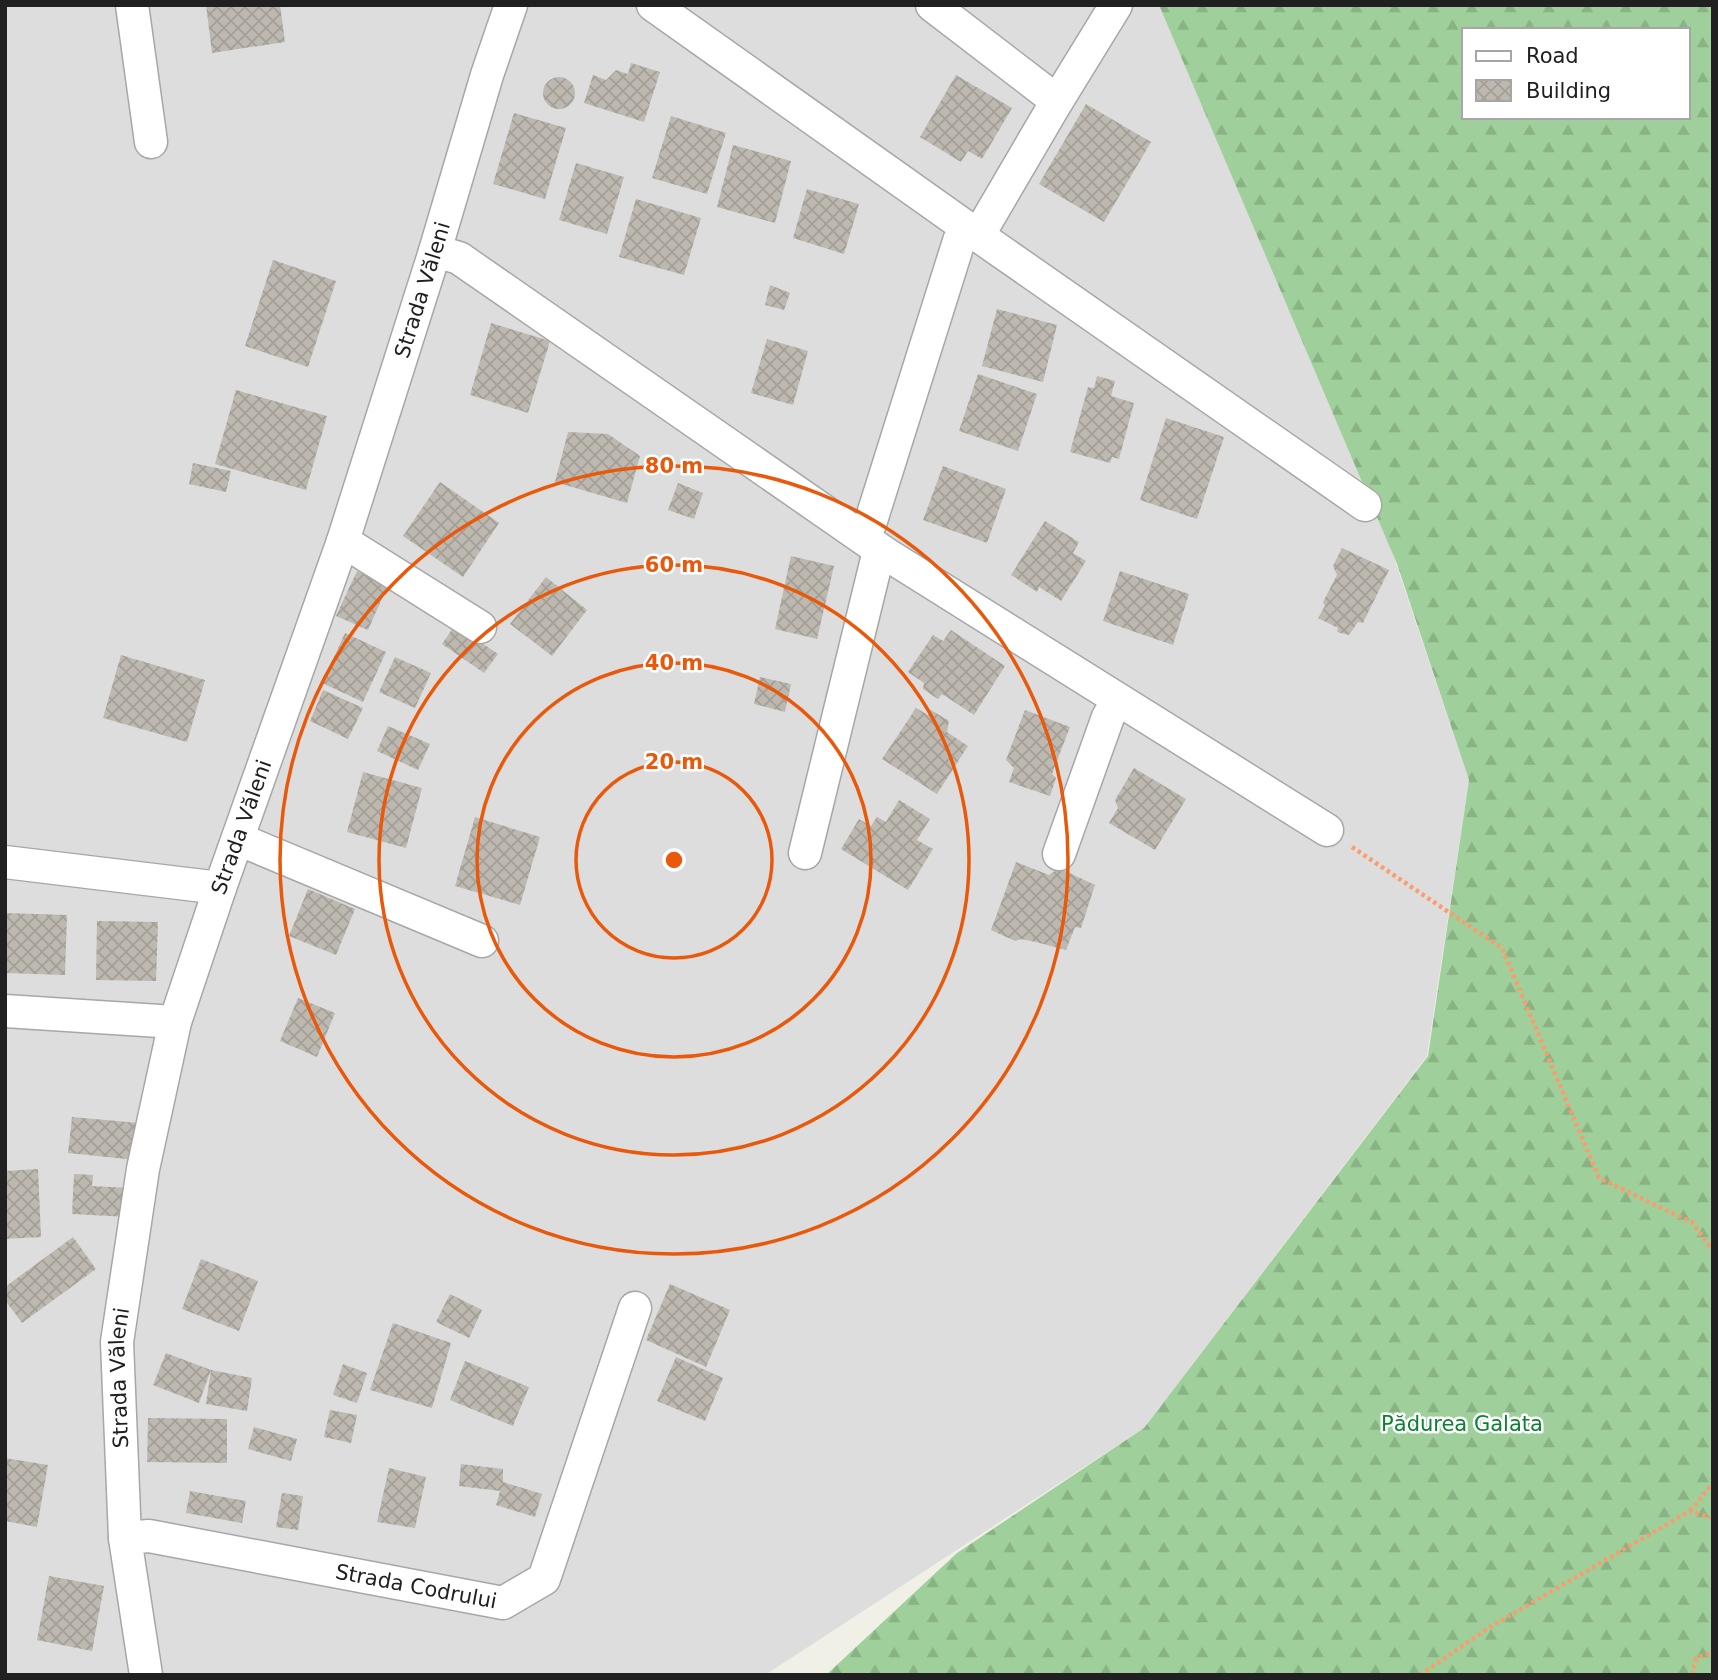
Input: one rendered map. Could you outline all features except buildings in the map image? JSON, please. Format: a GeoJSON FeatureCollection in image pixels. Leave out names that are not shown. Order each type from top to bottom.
{"type":"FeatureCollection","features":[{"type":"Feature","properties":{"kind":"street"},"geometry":{"type":"LineString","coordinates":[[132,5],[151,142]]}},
{"type":"Feature","properties":{"kind":"street","name":"Strada Văleni"},"geometry":{"type":"LineString","coordinates":[[146,1675],[125,1538],[117,1342],[143,1169],[175,1022],[343,541],[511,5]]}},
{"type":"Feature","properties":{"kind":"street"},"geometry":{"type":"LineString","coordinates":[[653,5],[1365,505]]}},
{"type":"Feature","properties":{"kind":"street"},"geometry":{"type":"LineString","coordinates":[[932,5],[1057,102]]}},
{"type":"Feature","properties":{"kind":"street"},"geometry":{"type":"LineString","coordinates":[[805,853],[876,563],[870,524],[959,241],[982,229],[1116,5]]}},
{"type":"Feature","properties":{"kind":"street"},"geometry":{"type":"LineString","coordinates":[[435,251],[459,258],[873,544],[1327,830]]}},
{"type":"Feature","properties":{"kind":"street"},"geometry":{"type":"LineString","coordinates":[[343,541],[480,627]]}},
{"type":"Feature","properties":{"kind":"street"},"geometry":{"type":"LineString","coordinates":[[1059,854],[1108,716],[1118,700]]}},
{"type":"Feature","properties":{"kind":"street"},"geometry":{"type":"LineString","coordinates":[[238,839],[482,941]]}},
{"type":"Feature","properties":{"kind":"street"},"geometry":{"type":"LineString","coordinates":[[5,862],[220,888]]}},
{"type":"Feature","properties":{"kind":"street"},"geometry":{"type":"LineString","coordinates":[[5,1011],[175,1022]]}},
{"type":"Feature","properties":{"kind":"street","name":"Strada Codrului"},"geometry":{"type":"LineString","coordinates":[[125,1538],[149,1536],[503,1603],[544,1580],[635,1308]]}},
{"type":"Feature","properties":{"kind":"path"},"geometry":{"type":"LineString","coordinates":[[1327,830],[1502,948],[1598,1178],[1693,1223],[1713,1251]]}},
{"type":"Feature","properties":{"kind":"path"},"geometry":{"type":"LineString","coordinates":[[1420,1675],[1490,1627],[1690,1510],[1713,1483]]}},
{"type":"Feature","properties":{"kind":"path"},"geometry":{"type":"LineString","coordinates":[[1690,1510],[1713,1518]]}},
{"type":"Feature","properties":{"kind":"path"},"geometry":{"type":"LineString","coordinates":[[1692,1675],[1696,1658],[1713,1651]]}},
{"type":"Feature","properties":{"kind":"shaded area"},"geometry":{"type":"Polygon","coordinates":[[[5,5],[1160,5],[1388,540],[1469,780],[1427,1056],[1144,1428],[765,1675],[5,1675],[5,5]]]}},
{"type":"Feature","properties":{"kind":"green space","name":"Pădurea Galata"},"geometry":{"type":"Polygon","coordinates":[[[1159,5],[1713,5],[1713,1675],[826,1675],[957,1553],[1144,1428],[1428,1056],[1469,780],[1397,564],[1159,5]]]}}]}
